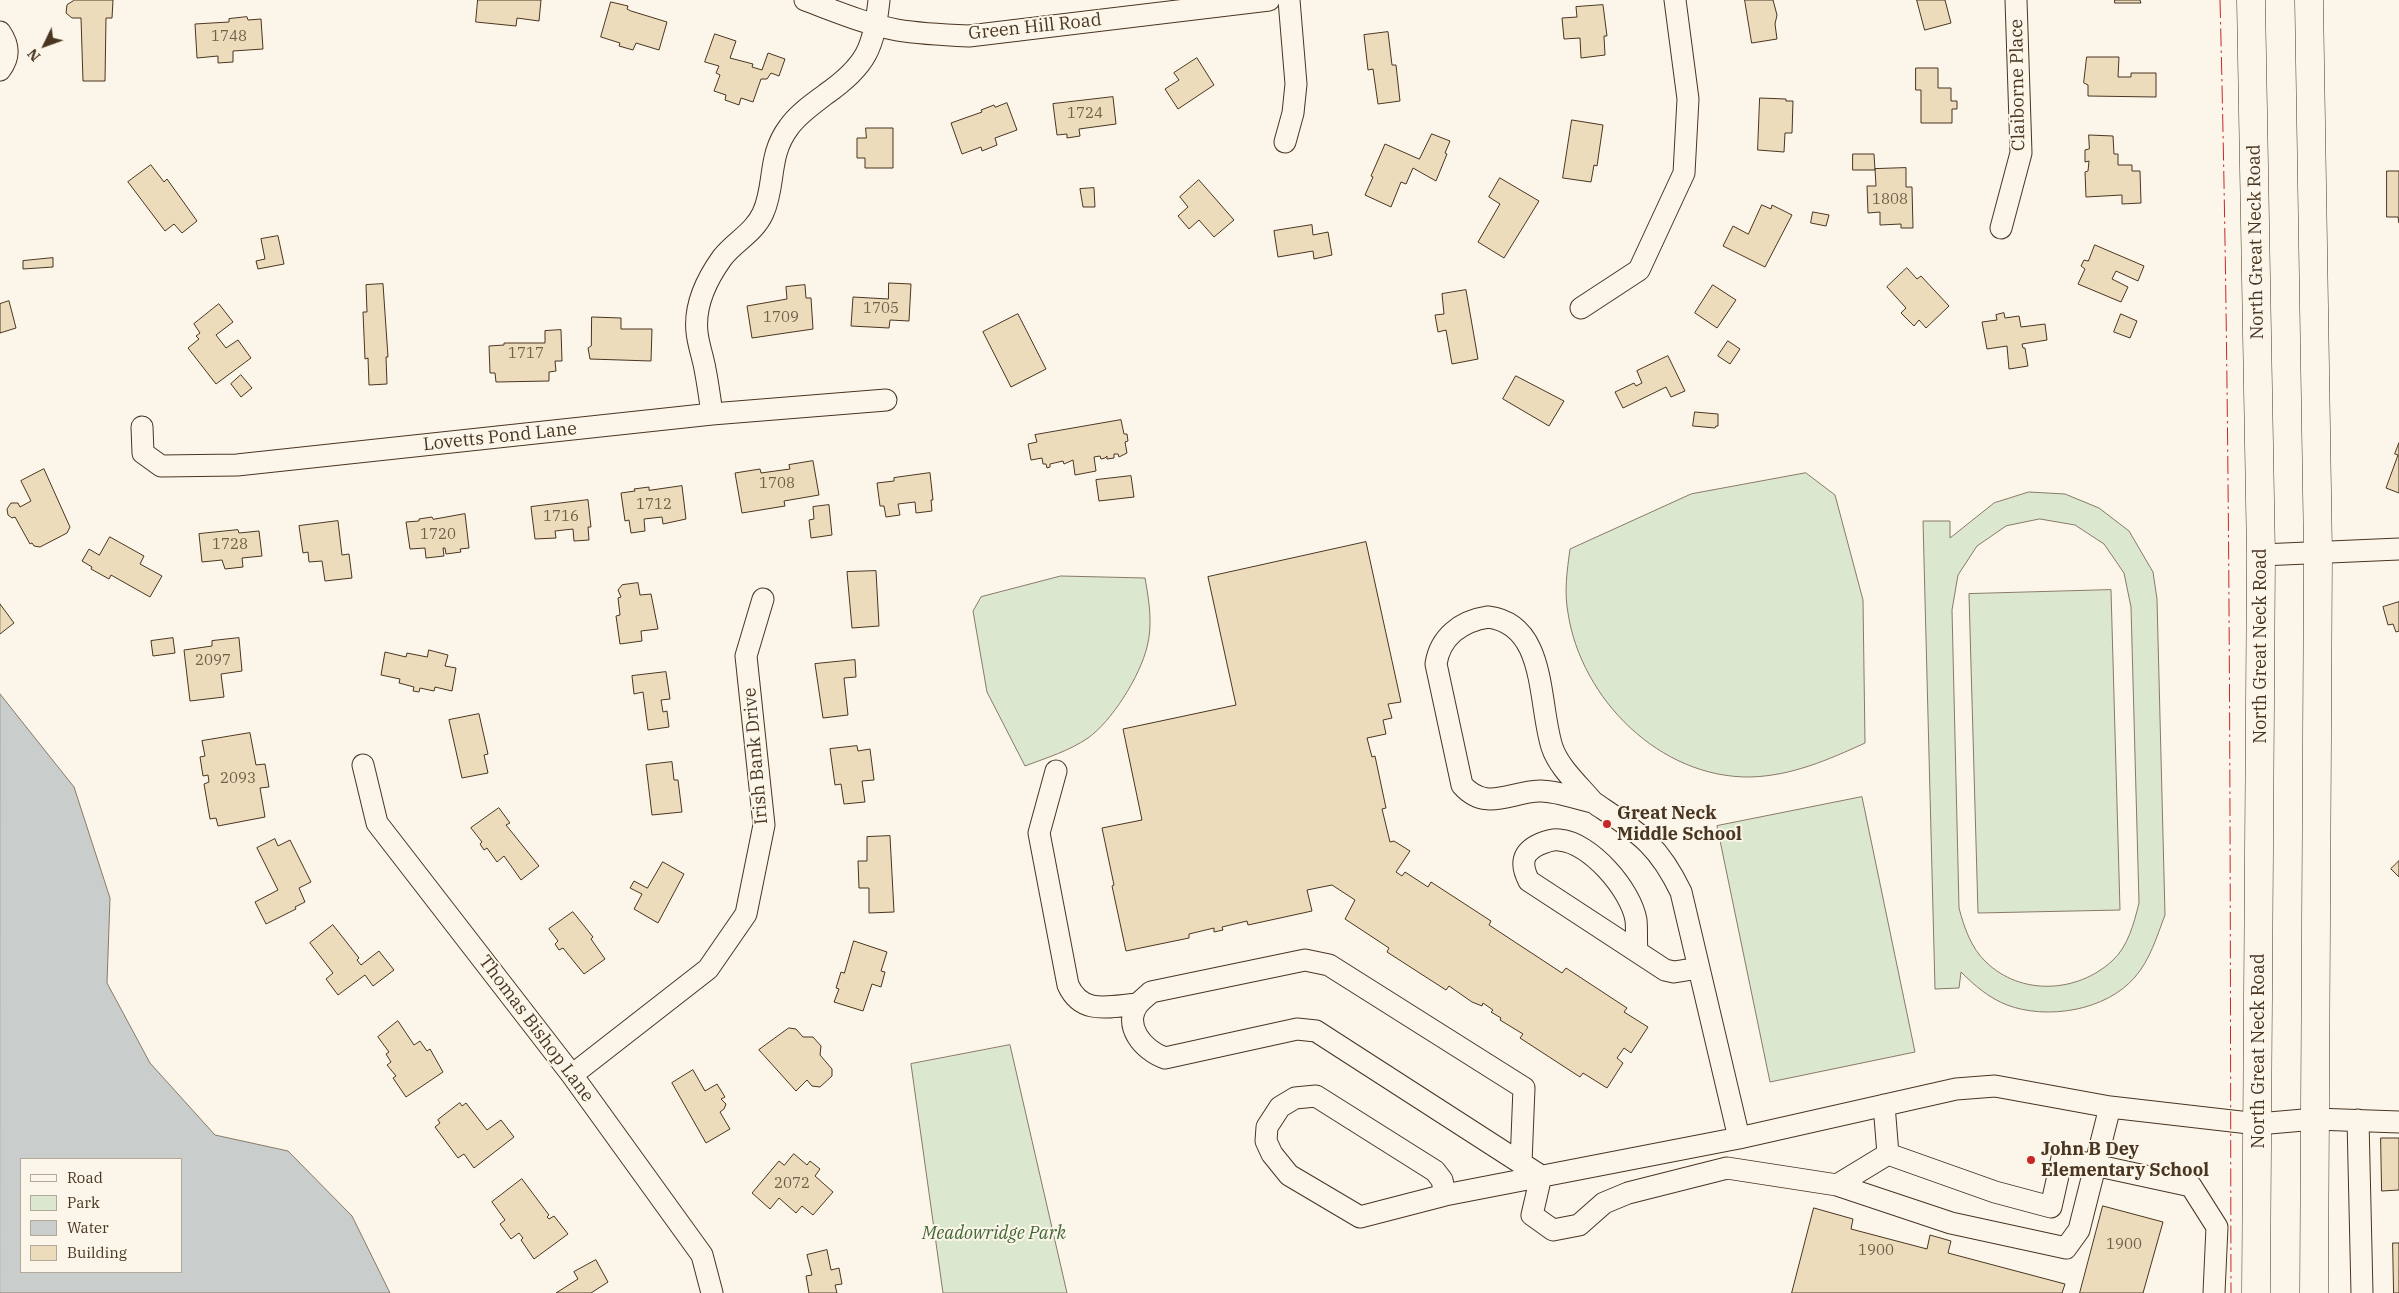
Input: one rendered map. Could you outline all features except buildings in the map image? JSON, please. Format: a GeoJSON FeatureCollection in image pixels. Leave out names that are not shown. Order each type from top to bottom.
{"type":"FeatureCollection","features":[{"type":"Feature","properties":{"kind":"main road","name":"North Great Neck Road"},"geometry":{"type":"LineString","coordinates":[[2251,0],[2261,555],[2256,1293]]}},
{"type":"Feature","properties":{"kind":"main road"},"geometry":{"type":"LineString","coordinates":[[2309,0],[2318,552],[2314,1293]]}},
{"type":"Feature","properties":{"kind":"street","name":"Green Hill Road"},"geometry":{"type":"LineString","coordinates":[[805,0],[876,26],[925,34],[969,36],[1269,0]]}},
{"type":"Feature","properties":{"kind":"street"},"geometry":{"type":"LineString","coordinates":[[712,414],[706,370],[697,331],[698,310],[702,292],[712,272],[724,255],[752,230],[762,214],[768,200],[771,169],[778,147],[789,127],[810,106],[856,70],[867,53],[876,26],[879,0]]}},
{"type":"Feature","properties":{"kind":"street"},"geometry":{"type":"LineString","coordinates":[[1285,142],[1293,113],[1296,84],[1289,0]]}},
{"type":"Feature","properties":{"kind":"street"},"geometry":{"type":"LineString","coordinates":[[1581,308],[1639,270],[1684,173],[1688,99],[1675,0]]}},
{"type":"Feature","properties":{"kind":"street","name":"Claiborne Place"},"geometry":{"type":"LineString","coordinates":[[2001,228],[2021,153],[2016,0]]}},
{"type":"Feature","properties":{"kind":"street"},"geometry":{"type":"LineString","coordinates":[[0,32],[6,41],[8,52],[5,63],[0,70]]}},
{"type":"Feature","properties":{"kind":"street","name":"Lovetts Pond Lane"},"geometry":{"type":"LineString","coordinates":[[142,427],[143,453],[161,466],[237,465],[712,414],[886,400]]}},
{"type":"Feature","properties":{"kind":"street"},"geometry":{"type":"LineString","coordinates":[[2261,555],[2399,549]]}},
{"type":"Feature","properties":{"kind":"street","name":"Irish Bank Drive"},"geometry":{"type":"LineString","coordinates":[[572,1074],[708,968],[746,914],[764,825],[746,656],[763,599]]}},
{"type":"Feature","properties":{"kind":"street"},"geometry":{"type":"LineString","coordinates":[[1593,802],[1540,790],[1502,798],[1485,799],[1477,797],[1462,785],[1436,664],[1437,654],[1444,640],[1458,627],[1473,619],[1501,618],[1514,625],[1524,636],[1532,652],[1552,747],[1559,762],[1593,802],[1636,831],[1654,846],[1668,866],[1681,892],[1739,1138]]}},
{"type":"Feature","properties":{"kind":"street","name":"Thomas Bishop Lane"},"geometry":{"type":"LineString","coordinates":[[363,765],[377,823],[572,1074],[702,1255],[712,1293]]}},
{"type":"Feature","properties":{"kind":"street"},"geometry":{"type":"LineString","coordinates":[[1056,771],[1039,834],[1068,985],[1072,994],[1081,1003],[1090,1007],[1138,1004]]}},
{"type":"Feature","properties":{"kind":"street"},"geometry":{"type":"LineString","coordinates":[[1637,951],[1636,920],[1628,898],[1617,879],[1599,861],[1576,846],[1559,840],[1531,848],[1524,857],[1523,869],[1529,881],[1665,970],[1674,972],[1699,968]]}},
{"type":"Feature","properties":{"kind":"street"},"geometry":{"type":"LineString","coordinates":[[1521,1163],[1524,1088],[1329,964],[1305,960],[1151,992],[1138,1004],[1133,1017],[1134,1031],[1153,1054],[1165,1058],[1297,1029],[1316,1031],[1541,1176]]}},
{"type":"Feature","properties":{"kind":"street"},"geometry":{"type":"LineString","coordinates":[[1445,1195],[1442,1180],[1435,1171],[1316,1096],[1295,1098],[1280,1107],[1267,1127],[1266,1141],[1272,1154],[1289,1175],[1360,1217],[1445,1195],[1739,1138],[1956,1089],[1995,1086],[2110,1107],[2258,1124],[2315,1119],[2399,1122]]}},
{"type":"Feature","properties":{"kind":"street"},"geometry":{"type":"LineString","coordinates":[[1884,1105],[1888,1154]]}},
{"type":"Feature","properties":{"kind":"street"},"geometry":{"type":"LineString","coordinates":[[1541,1176],[1532,1215],[1553,1230],[1579,1225],[1604,1203],[1628,1193],[1727,1168],[1837,1185],[1951,1223],[2066,1248],[2079,1230],[2110,1107]]}},
{"type":"Feature","properties":{"kind":"street"},"geometry":{"type":"LineString","coordinates":[[2358,1120],[2362,1293]]}},
{"type":"Feature","properties":{"kind":"street"},"geometry":{"type":"LineString","coordinates":[[1888,1154],[1995,1192],[2051,1207],[2062,1158],[2097,1164],[2191,1186],[2217,1227],[2214,1293]]}},
{"type":"Feature","properties":{"kind":"street"},"geometry":{"type":"LineString","coordinates":[[1837,1185],[1888,1154]]}},
{"type":"Feature","properties":{"kind":"green space"},"geometry":{"type":"Polygon","coordinates":[[[1806,473],[1835,495],[1863,600],[1865,743],[1809,766],[1765,776],[1750,777],[1717,774],[1685,764],[1656,748],[1630,728],[1608,703],[1589,675],[1576,645],[1568,613],[1566,589],[1570,549],[1691,494],[1806,473]]]}},
{"type":"Feature","properties":{"kind":"green space"},"geometry":{"type":"Polygon","coordinates":[[[2029,492],[2065,494],[2099,508],[2129,531],[2153,572],[2157,599],[2165,915],[2149,955],[2135,977],[2123,989],[2092,1005],[2057,1012],[2040,1012],[2007,1005],[1982,991],[1961,972],[1959,988],[1935,989],[1923,521],[1950,521],[1950,538],[1994,503],[2029,492]],[[2040,519],[2006,526],[1977,546],[1958,575],[1952,610],[1959,908],[1972,944],[1986,962],[2000,973],[2016,981],[2032,985],[2066,984],[2098,972],[2112,961],[2122,949],[2139,903],[2131,607],[2124,573],[2104,544],[2075,525],[2040,519]]]}},
{"type":"Feature","properties":{"kind":"green space"},"geometry":{"type":"Polygon","coordinates":[[[1061,576],[1145,578],[1150,612],[1149,639],[1132,684],[1106,721],[1088,738],[1073,747],[1025,766],[987,692],[973,611],[981,597],[1061,576]]]}},
{"type":"Feature","properties":{"kind":"green space"},"geometry":{"type":"Polygon","coordinates":[[[2111,590],[2120,910],[1978,913],[1969,594],[2111,590]]]}},
{"type":"Feature","properties":{"kind":"green space"},"geometry":{"type":"Polygon","coordinates":[[[1862,797],[1915,1052],[1770,1082],[1717,826],[1862,797]]]}},
{"type":"Feature","properties":{"kind":"green space","name":"Meadowridge Park"},"geometry":{"type":"Polygon","coordinates":[[[1010,1045],[1067,1293],[943,1293],[911,1064],[1010,1045]]]}},
{"type":"Feature","properties":{"kind":"water"},"geometry":{"type":"Polygon","coordinates":[[[0,694],[74,787],[110,898],[107,983],[150,1063],[215,1135],[288,1151],[352,1216],[390,1293],[0,1293],[0,694]]]}},
{"type":"Feature","properties":{"kind":"power"},"geometry":{"type":"LineString","coordinates":[[2220,0],[2228,485],[2231,1293]]}},
{"type":"Feature","properties":{"kind":"place","name":"Great Neck Middle School"},"geometry":{"type":"Point","coordinates":[1607,824]}},
{"type":"Feature","properties":{"kind":"place","name":"John B Dey Elementary School"},"geometry":{"type":"Point","coordinates":[2031,1160]}}]}
